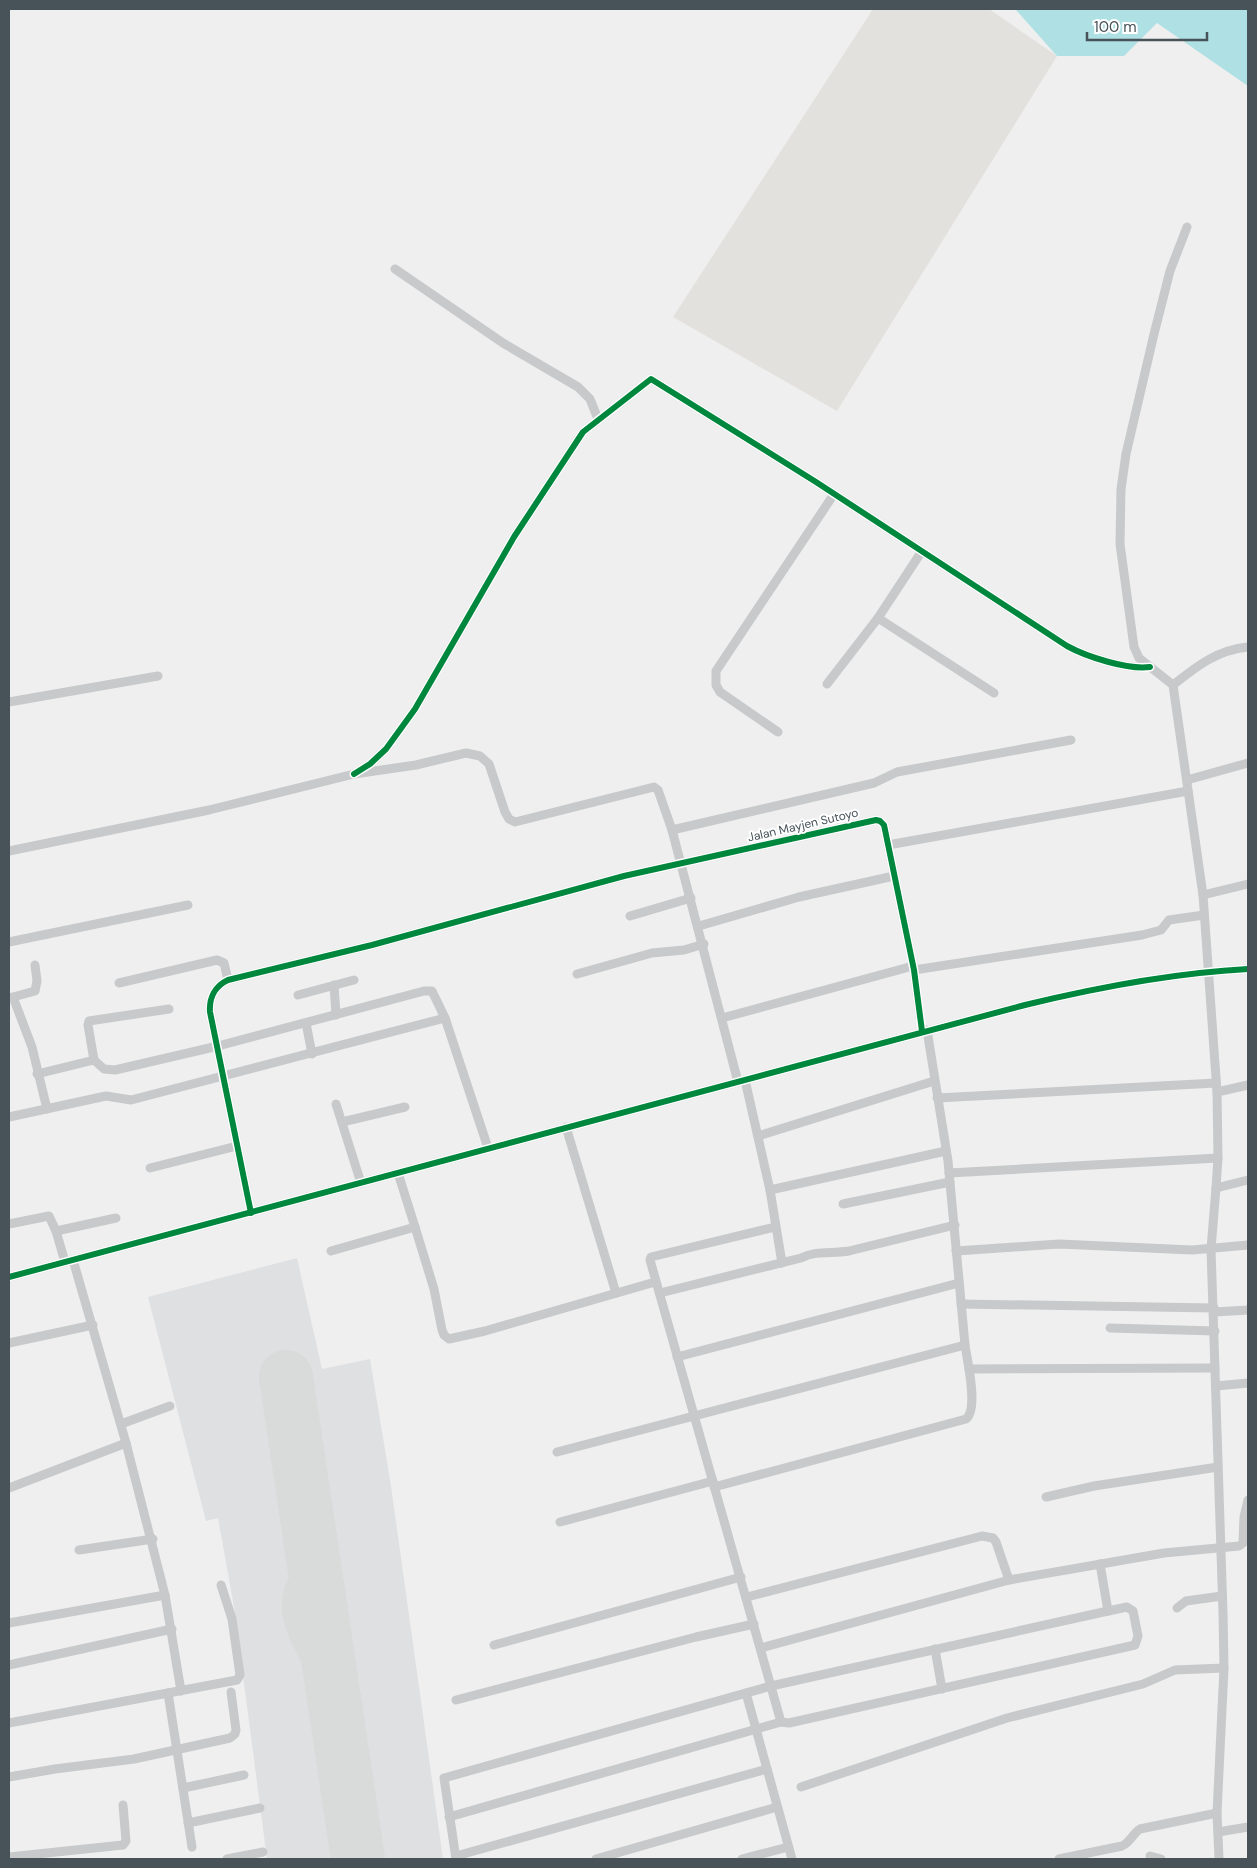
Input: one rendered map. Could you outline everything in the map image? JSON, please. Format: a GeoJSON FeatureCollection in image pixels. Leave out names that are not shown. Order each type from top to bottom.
{"type":"FeatureCollection","features":[{"type":"Feature","properties":{"kind":"street"},"geometry":{"type":"LineString","coordinates":[[1186,228],[1170,271],[1126,454],[1122,488],[1120,544],[1131,634],[1139,658],[1173,684],[1203,895],[1216,1088],[1218,1158],[1211,1249],[1215,1310],[1224,1668],[1217,1814],[1218,1859]]}},
{"type":"Feature","properties":{"kind":"street"},"geometry":{"type":"LineString","coordinates":[[395,269],[503,343],[578,387],[590,399],[598,418]]}},
{"type":"Feature","properties":{"kind":"street"},"geometry":{"type":"LineString","coordinates":[[354,774],[370,764],[386,749],[406,722],[514,537],[582,432],[651,379],[834,494],[1076,651],[1133,667],[1150,668]]}},
{"type":"Feature","properties":{"kind":"street"},"geometry":{"type":"LineString","coordinates":[[778,732],[720,692],[716,685],[716,671],[834,494]]}},
{"type":"Feature","properties":{"kind":"street"},"geometry":{"type":"LineString","coordinates":[[827,684],[878,618],[922,552]]}},
{"type":"Feature","properties":{"kind":"street"},"geometry":{"type":"LineString","coordinates":[[878,618],[994,693]]}},
{"type":"Feature","properties":{"kind":"street"},"geometry":{"type":"LineString","coordinates":[[1173,684],[1211,656],[1223,651],[1248,647]]}},
{"type":"Feature","properties":{"kind":"street"},"geometry":{"type":"LineString","coordinates":[[9,702],[158,676]]}},
{"type":"Feature","properties":{"kind":"street"},"geometry":{"type":"LineString","coordinates":[[672,830],[874,783],[897,772],[1071,740]]}},
{"type":"Feature","properties":{"kind":"street"},"geometry":{"type":"LineString","coordinates":[[9,851],[209,810],[354,774],[416,765],[453,755],[473,754],[480,756],[489,764],[505,812],[512,821],[518,822],[654,787],[658,790],[672,830],[704,944],[722,1018],[758,1136],[770,1190],[782,1263]]}},
{"type":"Feature","properties":{"kind":"street"},"geometry":{"type":"LineString","coordinates":[[1186,780],[1248,763]]}},
{"type":"Feature","properties":{"kind":"street"},"geometry":{"type":"LineString","coordinates":[[888,844],[1188,791]]}},
{"type":"Feature","properties":{"kind":"street","name":"Jalan Mayjen Sutoyo"},"geometry":{"type":"LineString","coordinates":[[228,980],[372,946],[624,876],[880,820],[884,826],[913,968],[920,1019],[934,1081],[946,1151],[969,1369],[971,1412],[966,1419],[708,1484]]}},
{"type":"Feature","properties":{"kind":"street"},"geometry":{"type":"LineString","coordinates":[[699,926],[799,897],[894,876]]}},
{"type":"Feature","properties":{"kind":"street"},"geometry":{"type":"LineString","coordinates":[[1203,895],[1248,884]]}},
{"type":"Feature","properties":{"kind":"street"},"geometry":{"type":"LineString","coordinates":[[630,916],[691,898]]}},
{"type":"Feature","properties":{"kind":"street"},"geometry":{"type":"LineString","coordinates":[[9,942],[188,906]]}},
{"type":"Feature","properties":{"kind":"street"},"geometry":{"type":"LineString","coordinates":[[722,1018],[913,968],[1142,935],[1160,930],[1169,920],[1204,915]]}},
{"type":"Feature","properties":{"kind":"street"},"geometry":{"type":"LineString","coordinates":[[577,974],[652,954],[684,950],[704,944]]}},
{"type":"Feature","properties":{"kind":"street"},"geometry":{"type":"LineString","coordinates":[[119,983],[217,960],[224,963],[228,980],[218,988],[209,1003],[251,1213]]}},
{"type":"Feature","properties":{"kind":"street"},"geometry":{"type":"LineString","coordinates":[[35,965],[37,981],[35,991],[11,998],[32,1047],[37,1074],[48,1109]]}},
{"type":"Feature","properties":{"kind":"street"},"geometry":{"type":"LineString","coordinates":[[9,1277],[924,1031],[1065,995],[1133,981],[1207,971],[1248,969]]}},
{"type":"Feature","properties":{"kind":"street"},"geometry":{"type":"LineString","coordinates":[[298,995],[354,980]]}},
{"type":"Feature","properties":{"kind":"street"},"geometry":{"type":"LineString","coordinates":[[334,985],[336,1015]]}},
{"type":"Feature","properties":{"kind":"street"},"geometry":{"type":"LineString","coordinates":[[169,1008],[89,1022],[94,1060],[104,1069],[115,1070],[218,1046],[427,990],[435,994],[445,1018],[488,1148]]}},
{"type":"Feature","properties":{"kind":"street"},"geometry":{"type":"LineString","coordinates":[[9,1117],[106,1096],[131,1100],[445,1018]]}},
{"type":"Feature","properties":{"kind":"street"},"geometry":{"type":"LineString","coordinates":[[306,1023],[312,1054]]}},
{"type":"Feature","properties":{"kind":"street"},"geometry":{"type":"LineString","coordinates":[[37,1074],[94,1060]]}},
{"type":"Feature","properties":{"kind":"street"},"geometry":{"type":"LineString","coordinates":[[758,1136],[934,1081]]}},
{"type":"Feature","properties":{"kind":"street"},"geometry":{"type":"LineString","coordinates":[[937,1098],[1216,1088],[1248,1085]]}},
{"type":"Feature","properties":{"kind":"street"},"geometry":{"type":"LineString","coordinates":[[336,1104],[361,1183]]}},
{"type":"Feature","properties":{"kind":"street"},"geometry":{"type":"LineString","coordinates":[[342,1122],[404,1108]]}},
{"type":"Feature","properties":{"kind":"street"},"geometry":{"type":"LineString","coordinates":[[566,1128],[595,1218],[616,1293]]}},
{"type":"Feature","properties":{"kind":"street"},"geometry":{"type":"LineString","coordinates":[[150,1168],[238,1146]]}},
{"type":"Feature","properties":{"kind":"street"},"geometry":{"type":"LineString","coordinates":[[770,1190],[946,1151]]}},
{"type":"Feature","properties":{"kind":"street"},"geometry":{"type":"LineString","coordinates":[[842,1204],[949,1178],[1218,1158]]}},
{"type":"Feature","properties":{"kind":"street"},"geometry":{"type":"LineString","coordinates":[[398,1173],[434,1289],[442,1330],[449,1339],[485,1331],[650,1284]]}},
{"type":"Feature","properties":{"kind":"street"},"geometry":{"type":"LineString","coordinates":[[1216,1188],[1248,1180]]}},
{"type":"Feature","properties":{"kind":"street"},"geometry":{"type":"LineString","coordinates":[[9,1224],[49,1216],[69,1261],[93,1325],[152,1539],[172,1629],[181,1691]]}},
{"type":"Feature","properties":{"kind":"street"},"geometry":{"type":"LineString","coordinates":[[56,1231],[116,1218]]}},
{"type":"Feature","properties":{"kind":"street"},"geometry":{"type":"LineString","coordinates":[[660,1293],[782,1263],[817,1252],[834,1253],[849,1251],[955,1225]]}},
{"type":"Feature","properties":{"kind":"street"},"geometry":{"type":"LineString","coordinates":[[775,1226],[651,1256],[650,1284],[660,1293],[693,1417],[708,1484],[741,1577],[747,1597],[748,1625],[761,1648],[781,1722]]}},
{"type":"Feature","properties":{"kind":"street"},"geometry":{"type":"LineString","coordinates":[[331,1250],[415,1227]]}},
{"type":"Feature","properties":{"kind":"street"},"geometry":{"type":"LineString","coordinates":[[956,1250],[1059,1244],[1161,1250],[1211,1249],[1248,1245]]}},
{"type":"Feature","properties":{"kind":"street"},"geometry":{"type":"LineString","coordinates":[[677,1356],[959,1282]]}},
{"type":"Feature","properties":{"kind":"street"},"geometry":{"type":"LineString","coordinates":[[961,1304],[1248,1310]]}},
{"type":"Feature","properties":{"kind":"street"},"geometry":{"type":"LineString","coordinates":[[9,1343],[93,1325]]}},
{"type":"Feature","properties":{"kind":"street"},"geometry":{"type":"LineString","coordinates":[[1110,1328],[1215,1331]]}},
{"type":"Feature","properties":{"kind":"street"},"geometry":{"type":"LineString","coordinates":[[557,1452],[965,1344]]}},
{"type":"Feature","properties":{"kind":"street"},"geometry":{"type":"LineString","coordinates":[[969,1369],[1215,1368]]}},
{"type":"Feature","properties":{"kind":"street"},"geometry":{"type":"LineString","coordinates":[[1216,1386],[1248,1383]]}},
{"type":"Feature","properties":{"kind":"street"},"geometry":{"type":"LineString","coordinates":[[121,1424],[170,1406]]}},
{"type":"Feature","properties":{"kind":"street"},"geometry":{"type":"LineString","coordinates":[[9,1488],[126,1443]]}},
{"type":"Feature","properties":{"kind":"street"},"geometry":{"type":"LineString","coordinates":[[1046,1498],[1094,1486],[1218,1467]]}},
{"type":"Feature","properties":{"kind":"street"},"geometry":{"type":"LineString","coordinates":[[560,1522],[708,1484]]}},
{"type":"Feature","properties":{"kind":"street"},"geometry":{"type":"LineString","coordinates":[[761,1648],[1009,1580],[1164,1552],[1220,1546],[1239,1546],[1246,1541],[1245,1506],[1248,1500]]}},
{"type":"Feature","properties":{"kind":"street"},"geometry":{"type":"LineString","coordinates":[[747,1597],[982,1536],[993,1538],[996,1542],[1009,1580]]}},
{"type":"Feature","properties":{"kind":"street"},"geometry":{"type":"LineString","coordinates":[[79,1550],[152,1539]]}},
{"type":"Feature","properties":{"kind":"street"},"geometry":{"type":"LineString","coordinates":[[1100,1564],[1108,1611]]}},
{"type":"Feature","properties":{"kind":"street"},"geometry":{"type":"LineString","coordinates":[[494,1645],[741,1577]]}},
{"type":"Feature","properties":{"kind":"street"},"geometry":{"type":"LineString","coordinates":[[9,1723],[181,1691],[239,1677],[232,1619],[221,1585]]}},
{"type":"Feature","properties":{"kind":"street"},"geometry":{"type":"LineString","coordinates":[[9,1623],[165,1595]]}},
{"type":"Feature","properties":{"kind":"street"},"geometry":{"type":"LineString","coordinates":[[1177,1608],[1186,1601],[1222,1596]]}},
{"type":"Feature","properties":{"kind":"street"},"geometry":{"type":"LineString","coordinates":[[449,1817],[781,1722],[789,1723],[1135,1645],[1138,1636],[1133,1610],[1127,1607],[771,1686],[444,1778],[449,1817],[456,1858],[767,1769]]}},
{"type":"Feature","properties":{"kind":"street"},"geometry":{"type":"LineString","coordinates":[[456,1700],[748,1625]]}},
{"type":"Feature","properties":{"kind":"street"},"geometry":{"type":"LineString","coordinates":[[9,1665],[172,1629]]}},
{"type":"Feature","properties":{"kind":"street"},"geometry":{"type":"LineString","coordinates":[[935,1649],[942,1689]]}},
{"type":"Feature","properties":{"kind":"street"},"geometry":{"type":"LineString","coordinates":[[801,1787],[1007,1718],[1143,1684],[1175,1670],[1224,1668]]}},
{"type":"Feature","properties":{"kind":"street"},"geometry":{"type":"LineString","coordinates":[[9,1777],[134,1759],[230,1738],[235,1734],[231,1692]]}},
{"type":"Feature","properties":{"kind":"street"},"geometry":{"type":"LineString","coordinates":[[168,1693],[192,1847]]}},
{"type":"Feature","properties":{"kind":"street"},"geometry":{"type":"LineString","coordinates":[[746,1693],[792,1859]]}},
{"type":"Feature","properties":{"kind":"street"},"geometry":{"type":"LineString","coordinates":[[183,1788],[244,1774]]}},
{"type":"Feature","properties":{"kind":"street"},"geometry":{"type":"LineString","coordinates":[[9,1857],[123,1845],[126,1840],[123,1805]]}},
{"type":"Feature","properties":{"kind":"street"},"geometry":{"type":"LineString","coordinates":[[596,1859],[778,1807]]}},
{"type":"Feature","properties":{"kind":"street"},"geometry":{"type":"LineString","coordinates":[[188,1823],[260,1808]]}},
{"type":"Feature","properties":{"kind":"street"},"geometry":{"type":"LineString","coordinates":[[1059,1859],[1128,1844],[1140,1829],[1217,1814]]}},
{"type":"Feature","properties":{"kind":"street"},"geometry":{"type":"LineString","coordinates":[[1218,1832],[1248,1827]]}},
{"type":"Feature","properties":{"kind":"street"},"geometry":{"type":"LineString","coordinates":[[742,1859],[788,1846]]}},
{"type":"Feature","properties":{"kind":"street"},"geometry":{"type":"LineString","coordinates":[[227,1859],[264,1852]]}},
{"type":"Feature","properties":{"kind":"street"},"geometry":{"type":"LineString","coordinates":[[1150,1856],[1161,1859]]}},
{"type":"Feature","properties":{"kind":"shaded area"},"geometry":{"type":"Polygon","coordinates":[[[873,9],[989,9],[1057,56],[837,411],[673,317],[873,9]]]}},
{"type":"Feature","properties":{"kind":"shaded area"},"geometry":{"type":"Polygon","coordinates":[[[297,1258],[322,1369],[370,1359],[391,1486],[443,1859],[267,1859],[234,1607],[218,1518],[206,1521],[148,1297],[297,1258]]]}},
{"type":"Feature","properties":{"kind":"water"},"geometry":{"type":"Polygon","coordinates":[[[1015,9],[1248,9],[1248,86],[1157,23],[1124,56],[1057,56],[1015,9]]]}},
{"type":"Feature","properties":{"kind":"taxiway"},"geometry":{"type":"LineString","coordinates":[[317,1584],[313,1580],[303,1581],[297,1585],[293,1598],[293,1612],[296,1627],[302,1641],[333,1692]]}},
{"type":"Feature","properties":{"kind":"runway"},"geometry":{"type":"LineString","coordinates":[[286,1377],[358,1859]]}},
{"type":"Feature","properties":{"kind":"cycle path"},"geometry":{"type":"LineString","coordinates":[[354,774],[370,764],[386,749],[415,709],[514,537],[583,432],[651,379],[816,482],[1067,646],[1119,665],[1150,667]]}},
{"type":"Feature","properties":{"kind":"cycle path"},"geometry":{"type":"LineString","coordinates":[[251,1213],[210,1012],[211,1002],[216,989],[228,980],[372,945],[624,876],[876,820],[884,825],[914,970],[922,1031]]}},
{"type":"Feature","properties":{"kind":"cycle path"},"geometry":{"type":"LineString","coordinates":[[9,1277],[1025,1005],[1080,992],[1136,982],[1248,969]]}}]}
